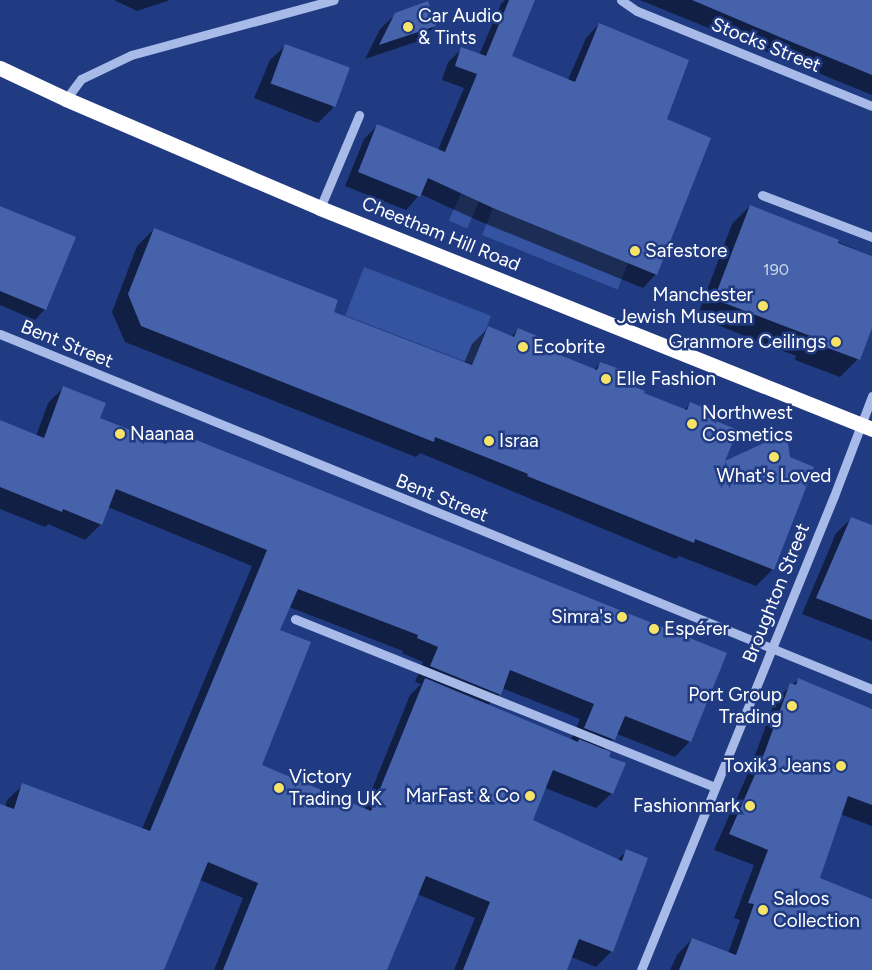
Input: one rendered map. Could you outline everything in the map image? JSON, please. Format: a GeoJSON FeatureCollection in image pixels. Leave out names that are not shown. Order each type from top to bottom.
{"type":"FeatureCollection","features":[{"type":"Feature","properties":{"kind":"highway","name":"Cheetham Hill Road"},"geometry":{"type":"LineString","coordinates":[[0,68],[66,99],[320,208],[867,427]]}},
{"type":"Feature","properties":{"kind":"street"},"geometry":{"type":"LineString","coordinates":[[66,99],[81,79],[122,58],[334,0]]}},
{"type":"Feature","properties":{"kind":"street","name":"Stocks Street"},"geometry":{"type":"LineString","coordinates":[[621,0],[637,11],[872,106]]}},
{"type":"Feature","properties":{"kind":"street"},"geometry":{"type":"LineString","coordinates":[[320,208],[359,115]]}},
{"type":"Feature","properties":{"kind":"street"},"geometry":{"type":"LineString","coordinates":[[762,194],[872,236]]}},
{"type":"Feature","properties":{"kind":"street","name":"Bent Street"},"geometry":{"type":"LineString","coordinates":[[0,334],[872,689]]}},
{"type":"Feature","properties":{"kind":"street","name":"Broughton Street"},"geometry":{"type":"LineString","coordinates":[[641,970],[771,648],[867,427],[872,396]]}},
{"type":"Feature","properties":{"kind":"street"},"geometry":{"type":"LineString","coordinates":[[295,619],[715,787]]}},
{"type":"Feature","properties":{"kind":"shaded area"},"geometry":{"type":"Polygon","coordinates":[[[461,193],[479,201],[467,229],[449,220],[461,193]]]}},
{"type":"Feature","properties":{"kind":"shaded area"},"geometry":{"type":"Polygon","coordinates":[[[493,208],[628,263],[618,290],[482,235],[493,208]]]}},
{"type":"Feature","properties":{"kind":"shaded area"},"geometry":{"type":"Polygon","coordinates":[[[364,267],[491,316],[472,364],[345,316],[364,267]]]}},
{"type":"Feature","properties":{"kind":"building"},"geometry":{"type":"Polygon","coordinates":[[[509,0],[535,0],[512,56],[575,82],[599,23],[689,60],[667,119],[711,138],[657,275],[493,208],[428,178],[420,197],[358,172],[377,124],[445,152],[477,74],[455,66],[461,47],[486,56],[509,0]]]}},
{"type":"Feature","properties":{"kind":"building"},"geometry":{"type":"Polygon","coordinates":[[[692,0],[872,0],[872,75],[782,38],[692,0]]]}},
{"type":"Feature","properties":{"kind":"building"},"geometry":{"type":"Polygon","coordinates":[[[428,1],[436,26],[379,45],[395,13],[428,1]]]}},
{"type":"Feature","properties":{"kind":"building"},"geometry":{"type":"Polygon","coordinates":[[[285,44],[350,68],[335,107],[271,83],[285,44]]]}},
{"type":"Feature","properties":{"kind":"building"},"geometry":{"type":"Polygon","coordinates":[[[750,205],[839,240],[838,243],[872,256],[872,328],[860,360],[812,342],[813,337],[714,299],[750,205]]]}},
{"type":"Feature","properties":{"kind":"building"},"geometry":{"type":"Polygon","coordinates":[[[0,206],[76,237],[46,310],[0,291],[0,206]]]}},
{"type":"Feature","properties":{"kind":"building"},"geometry":{"type":"Polygon","coordinates":[[[154,228],[338,300],[334,312],[472,365],[488,326],[514,337],[518,328],[537,336],[533,344],[597,370],[600,362],[620,369],[616,379],[645,391],[644,393],[687,410],[690,402],[709,410],[706,417],[738,430],[725,461],[775,438],[788,443],[790,457],[814,467],[774,570],[695,539],[694,543],[435,437],[434,442],[141,326],[128,294],[154,228]]]}},
{"type":"Feature","properties":{"kind":"building"},"geometry":{"type":"Polygon","coordinates":[[[63,386],[106,403],[100,418],[166,444],[171,430],[727,653],[691,742],[625,716],[615,740],[584,728],[594,704],[510,670],[501,695],[430,666],[438,647],[417,638],[418,635],[298,589],[280,630],[311,642],[262,765],[371,811],[425,678],[578,742],[579,739],[611,752],[609,757],[626,763],[613,794],[553,770],[533,820],[622,861],[626,849],[648,858],[613,952],[579,939],[567,970],[463,970],[490,902],[426,876],[387,970],[223,970],[258,883],[208,862],[164,970],[0,970],[0,804],[14,809],[22,783],[150,831],[267,550],[116,489],[102,525],[63,509],[62,512],[0,487],[0,420],[44,438],[63,386]]]}},
{"type":"Feature","properties":{"kind":"building"},"geometry":{"type":"Polygon","coordinates":[[[851,517],[872,525],[872,620],[816,598],[851,517]]]}},
{"type":"Feature","properties":{"kind":"building"},"geometry":{"type":"Polygon","coordinates":[[[798,678],[872,709],[872,805],[848,796],[820,878],[872,899],[872,970],[679,970],[692,938],[736,955],[754,904],[748,903],[768,850],[729,834],[764,754],[790,683],[796,685],[798,678]]]}},
{"type":"Feature","properties":{"kind":"place","name":"Car Audio & Tints"},"geometry":{"type":"Point","coordinates":[408,27]}},
{"type":"Feature","properties":{"kind":"place","name":"Safestore"},"geometry":{"type":"Point","coordinates":[635,251]}},
{"type":"Feature","properties":{"kind":"place","name":"Manchester Jewish Museum"},"geometry":{"type":"Point","coordinates":[763,306]}},
{"type":"Feature","properties":{"kind":"place","name":"Granmore Ceilings"},"geometry":{"type":"Point","coordinates":[836,342]}},
{"type":"Feature","properties":{"kind":"place","name":"Ecobrite"},"geometry":{"type":"Point","coordinates":[523,347]}},
{"type":"Feature","properties":{"kind":"place","name":"Elle Fashion"},"geometry":{"type":"Point","coordinates":[606,379]}},
{"type":"Feature","properties":{"kind":"place","name":"Northwest Cosmetics"},"geometry":{"type":"Point","coordinates":[692,424]}},
{"type":"Feature","properties":{"kind":"place","name":"Naanaa"},"geometry":{"type":"Point","coordinates":[120,434]}},
{"type":"Feature","properties":{"kind":"place","name":"Israa"},"geometry":{"type":"Point","coordinates":[489,441]}},
{"type":"Feature","properties":{"kind":"place","name":"What's Loved"},"geometry":{"type":"Point","coordinates":[774,457]}},
{"type":"Feature","properties":{"kind":"place","name":"Simra's"},"geometry":{"type":"Point","coordinates":[622,617]}},
{"type":"Feature","properties":{"kind":"place","name":"Espérer"},"geometry":{"type":"Point","coordinates":[654,629]}},
{"type":"Feature","properties":{"kind":"place","name":"Port Group Trading"},"geometry":{"type":"Point","coordinates":[792,706]}},
{"type":"Feature","properties":{"kind":"place","name":"Toxik3 Jeans"},"geometry":{"type":"Point","coordinates":[841,766]}},
{"type":"Feature","properties":{"kind":"place","name":"Victory Trading UK"},"geometry":{"type":"Point","coordinates":[279,788]}},
{"type":"Feature","properties":{"kind":"place","name":"MarFast & Co"},"geometry":{"type":"Point","coordinates":[530,796]}},
{"type":"Feature","properties":{"kind":"place","name":"Fashionmark"},"geometry":{"type":"Point","coordinates":[750,806]}},
{"type":"Feature","properties":{"kind":"place","name":"Saloos Collection"},"geometry":{"type":"Point","coordinates":[763,910]}}]}
